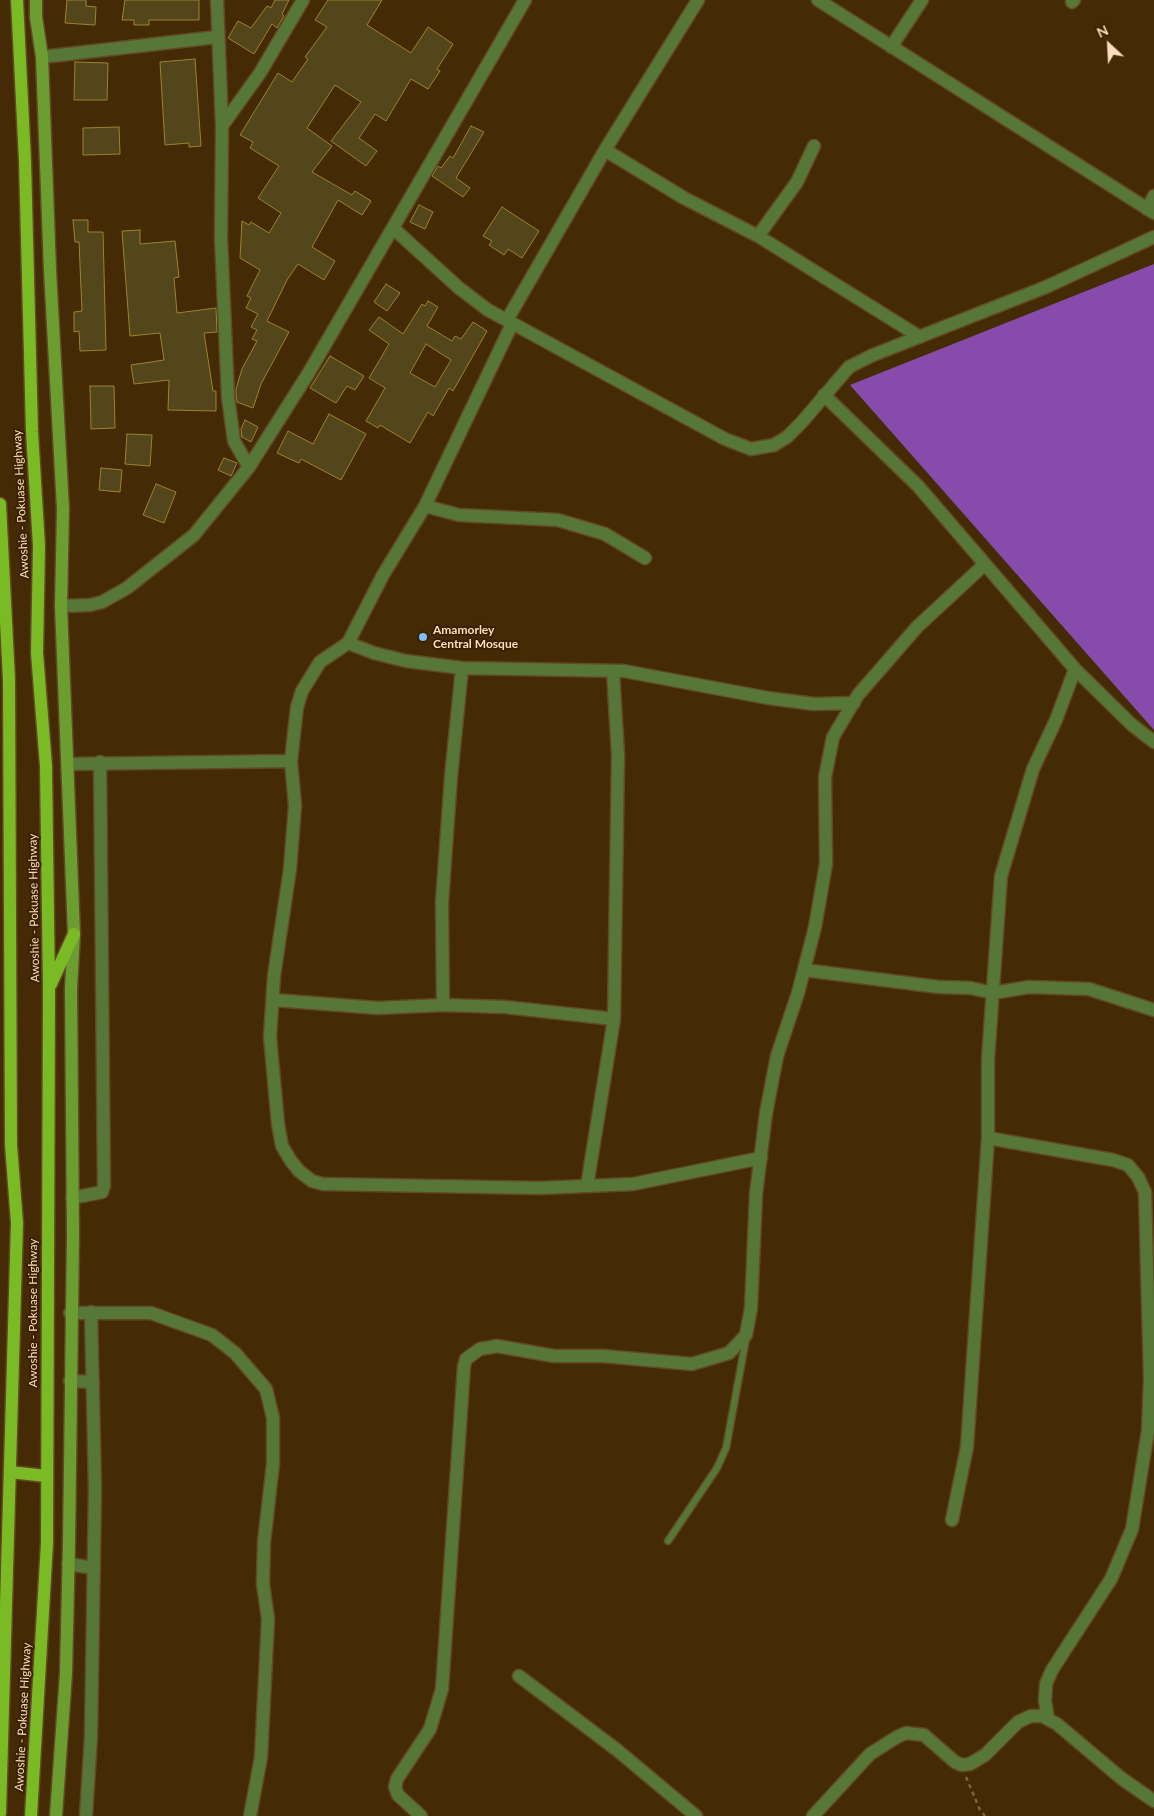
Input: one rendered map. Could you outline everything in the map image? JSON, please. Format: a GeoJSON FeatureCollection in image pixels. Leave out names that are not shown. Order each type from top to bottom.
{"type":"FeatureCollection","features":[{"type":"Feature","properties":{"kind":"main road","name":"Awoshie - Pokuase Highway"},"geometry":{"type":"LineString","coordinates":[[17,0],[25,161],[32,432],[39,546],[37,653],[46,766],[49,991],[47,1543],[31,1816]]}},
{"type":"Feature","properties":{"kind":"main road","name":"Awoshie - Pokuase Highway"},"geometry":{"type":"LineString","coordinates":[[0,504],[9,680],[12,1145],[17,1224],[0,1813]]}},
{"type":"Feature","properties":{"kind":"main road"},"geometry":{"type":"LineString","coordinates":[[49,991],[74,934]]}},
{"type":"Feature","properties":{"kind":"main road"},"geometry":{"type":"LineString","coordinates":[[10,1472],[46,1476]]}},
{"type":"Feature","properties":{"kind":"street"},"geometry":{"type":"LineString","coordinates":[[36,0],[36,17],[42,57],[50,270],[63,510],[61,606],[74,934],[71,989],[72,1198],[66,1673],[56,1816]]}},
{"type":"Feature","properties":{"kind":"street"},"geometry":{"type":"LineString","coordinates":[[217,0],[222,126],[221,238],[228,397],[234,441],[249,467]]}},
{"type":"Feature","properties":{"kind":"street"},"geometry":{"type":"LineString","coordinates":[[222,126],[260,73],[303,0]]}},
{"type":"Feature","properties":{"kind":"street"},"geometry":{"type":"LineString","coordinates":[[61,606],[90,605],[102,602],[128,588],[194,534],[249,467],[308,374],[525,0]]}},
{"type":"Feature","properties":{"kind":"street"},"geometry":{"type":"LineString","coordinates":[[698,0],[605,150],[510,322],[425,506],[383,575],[348,643],[320,662],[302,691],[297,707],[291,761],[295,806],[290,869],[274,976],[274,1000],[270,1037],[278,1124],[282,1146],[290,1161],[312,1181],[323,1184],[540,1188],[633,1184],[761,1158]]}},
{"type":"Feature","properties":{"kind":"street"},"geometry":{"type":"LineString","coordinates":[[818,0],[1151,211],[1154,196]]}},
{"type":"Feature","properties":{"kind":"street"},"geometry":{"type":"LineString","coordinates":[[891,47],[922,0]]}},
{"type":"Feature","properties":{"kind":"street"},"geometry":{"type":"LineString","coordinates":[[42,57],[217,37]]}},
{"type":"Feature","properties":{"kind":"street"},"geometry":{"type":"LineString","coordinates":[[758,236],[796,182],[814,146]]}},
{"type":"Feature","properties":{"kind":"street"},"geometry":{"type":"LineString","coordinates":[[605,150],[684,198],[758,236],[920,337]]}},
{"type":"Feature","properties":{"kind":"street"},"geometry":{"type":"LineString","coordinates":[[394,228],[459,288],[510,322],[725,439],[750,449],[774,445],[786,437],[802,422],[850,367],[1046,287],[1154,237]]}},
{"type":"Feature","properties":{"kind":"street"},"geometry":{"type":"LineString","coordinates":[[824,395],[918,486],[1075,669],[1130,724],[1154,742]]}},
{"type":"Feature","properties":{"kind":"street"},"geometry":{"type":"LineString","coordinates":[[425,506],[459,515],[558,520],[605,534],[645,558]]}},
{"type":"Feature","properties":{"kind":"street"},"geometry":{"type":"LineString","coordinates":[[421,1816],[398,1795],[395,1787],[397,1779],[430,1729],[442,1689],[466,1359],[480,1349],[497,1346],[554,1356],[603,1356],[692,1364],[729,1352],[746,1335],[752,1308],[756,1194],[766,1113],[777,1056],[804,970],[815,927],[826,864],[825,777],[833,737],[854,703],[917,628],[984,564]]}},
{"type":"Feature","properties":{"kind":"street"},"geometry":{"type":"LineString","coordinates":[[348,643],[374,653],[406,661],[462,668],[613,671],[660,677],[768,698],[814,704],[854,703]]}},
{"type":"Feature","properties":{"kind":"street"},"geometry":{"type":"LineString","coordinates":[[443,1005],[442,902],[450,776],[462,668]]}},
{"type":"Feature","properties":{"kind":"street"},"geometry":{"type":"LineString","coordinates":[[952,1520],[967,1446],[988,1138],[988,1059],[1001,876],[1033,769],[1056,720],[1075,669]]}},
{"type":"Feature","properties":{"kind":"street"},"geometry":{"type":"LineString","coordinates":[[587,1186],[614,1020],[618,754],[613,671]]}},
{"type":"Feature","properties":{"kind":"street"},"geometry":{"type":"LineString","coordinates":[[68,764],[100,762],[291,761]]}},
{"type":"Feature","properties":{"kind":"street"},"geometry":{"type":"LineString","coordinates":[[72,1198],[102,1192],[104,1186],[100,762]]}},
{"type":"Feature","properties":{"kind":"street"},"geometry":{"type":"LineString","coordinates":[[804,970],[939,987],[970,988],[993,993],[1029,987],[1089,989],[1154,1010]]}},
{"type":"Feature","properties":{"kind":"street"},"geometry":{"type":"LineString","coordinates":[[274,1000],[378,1008],[443,1005],[505,1007],[614,1020]]}},
{"type":"Feature","properties":{"kind":"street"},"geometry":{"type":"LineString","coordinates":[[988,1138],[1113,1160],[1128,1165],[1138,1177],[1145,1192],[1150,1378],[1148,1431],[1132,1529],[1111,1579],[1052,1670],[1046,1684],[1044,1700],[1048,1718]]}},
{"type":"Feature","properties":{"kind":"street"},"geometry":{"type":"LineString","coordinates":[[86,1816],[91,1736],[95,1489],[91,1312]]}},
{"type":"Feature","properties":{"kind":"street"},"geometry":{"type":"LineString","coordinates":[[70,1313],[151,1313],[212,1335],[235,1353],[256,1374],[266,1389],[273,1427],[273,1464],[264,1542],[264,1584],[268,1619],[261,1758],[250,1816]]}},
{"type":"Feature","properties":{"kind":"street"},"geometry":{"type":"LineString","coordinates":[[70,1382],[93,1382]]}},
{"type":"Feature","properties":{"kind":"street"},"geometry":{"type":"LineString","coordinates":[[68,1564],[94,1568]]}},
{"type":"Feature","properties":{"kind":"street"},"geometry":{"type":"LineString","coordinates":[[519,1676],[616,1750],[696,1816]]}},
{"type":"Feature","properties":{"kind":"street"},"geometry":{"type":"LineString","coordinates":[[813,1816],[870,1754],[887,1742],[906,1733],[924,1735],[950,1758],[962,1765],[977,1762],[1018,1722],[1030,1716],[1048,1718],[1154,1801]]}},
{"type":"Feature","properties":{"kind":"lane"},"geometry":{"type":"LineString","coordinates":[[668,1542],[717,1468],[726,1448],[746,1335]]}},
{"type":"Feature","properties":{"kind":"path"},"geometry":{"type":"LineString","coordinates":[[962,1765],[976,1801],[985,1816]]}},
{"type":"Feature","properties":{"kind":"shaded area"},"geometry":{"type":"Polygon","coordinates":[[[1154,264],[1154,730],[850,385],[1154,264]]]}},
{"type":"Feature","properties":{"kind":"building"},"geometry":{"type":"Polygon","coordinates":[[[67,0],[86,0],[86,6],[96,7],[95,25],[65,23],[67,0]]]}},
{"type":"Feature","properties":{"kind":"building"},"geometry":{"type":"Polygon","coordinates":[[[125,0],[199,0],[199,20],[149,20],[149,25],[134,25],[134,20],[122,20],[125,0]]]}},
{"type":"Feature","properties":{"kind":"building"},"geometry":{"type":"Polygon","coordinates":[[[275,0],[289,0],[282,14],[284,16],[277,28],[272,24],[254,54],[228,38],[238,21],[251,28],[267,6],[271,8],[275,0]]]}},
{"type":"Feature","properties":{"kind":"building"},"geometry":{"type":"Polygon","coordinates":[[[328,0],[382,0],[367,25],[411,53],[428,27],[453,44],[437,69],[440,71],[428,89],[411,79],[386,121],[375,114],[359,138],[377,151],[366,166],[331,141],[361,102],[335,85],[307,128],[332,146],[312,172],[352,195],[355,191],[371,201],[362,215],[338,200],[312,247],[335,261],[324,280],[298,264],[287,280],[267,321],[289,332],[261,384],[253,408],[237,402],[236,396],[236,389],[242,369],[257,341],[252,339],[257,330],[251,327],[258,314],[246,308],[251,298],[247,296],[260,270],[240,258],[242,221],[249,225],[251,222],[269,233],[281,213],[258,198],[279,166],[250,148],[253,142],[240,135],[278,73],[292,82],[308,59],[305,57],[327,27],[315,20],[328,0]]]}},
{"type":"Feature","properties":{"kind":"building"},"geometry":{"type":"Polygon","coordinates":[[[195,59],[201,146],[189,147],[189,143],[165,145],[160,62],[195,59]]]}},
{"type":"Feature","properties":{"kind":"building"},"geometry":{"type":"Polygon","coordinates":[[[75,62],[108,63],[107,100],[74,100],[75,62]]]}},
{"type":"Feature","properties":{"kind":"building"},"geometry":{"type":"Polygon","coordinates":[[[471,126],[484,132],[456,178],[470,188],[463,197],[432,176],[438,166],[441,168],[450,156],[453,158],[471,126]]]}},
{"type":"Feature","properties":{"kind":"building"},"geometry":{"type":"Polygon","coordinates":[[[119,127],[120,154],[83,155],[83,128],[119,127]]]}},
{"type":"Feature","properties":{"kind":"building"},"geometry":{"type":"Polygon","coordinates":[[[419,205],[433,212],[425,229],[410,222],[419,205]]]}},
{"type":"Feature","properties":{"kind":"building"},"geometry":{"type":"Polygon","coordinates":[[[502,207],[539,231],[522,258],[508,249],[504,255],[489,245],[492,241],[483,236],[502,207]]]}},
{"type":"Feature","properties":{"kind":"building"},"geometry":{"type":"Polygon","coordinates":[[[73,220],[88,220],[88,232],[103,232],[106,350],[80,351],[79,331],[74,332],[74,312],[82,311],[79,242],[75,242],[73,220]]]}},
{"type":"Feature","properties":{"kind":"building"},"geometry":{"type":"Polygon","coordinates":[[[140,230],[140,244],[175,241],[179,277],[174,278],[177,313],[216,308],[217,332],[204,333],[213,391],[216,391],[216,411],[168,410],[169,380],[134,384],[131,365],[164,360],[160,333],[130,336],[122,231],[140,230]]]}},
{"type":"Feature","properties":{"kind":"building"},"geometry":{"type":"Polygon","coordinates":[[[386,284],[400,293],[387,311],[374,302],[386,284]]]}},
{"type":"Feature","properties":{"kind":"building"},"geometry":{"type":"Polygon","coordinates":[[[428,301],[438,307],[427,326],[452,341],[455,336],[461,339],[473,322],[487,331],[453,391],[449,388],[433,416],[428,412],[410,443],[380,425],[378,428],[366,421],[385,388],[369,378],[389,344],[369,330],[379,317],[403,334],[422,304],[425,306],[428,301]],[[426,344],[410,373],[435,387],[451,360],[426,344]]]}},
{"type":"Feature","properties":{"kind":"building"},"geometry":{"type":"Polygon","coordinates":[[[330,356],[364,376],[355,390],[347,386],[336,403],[310,388],[330,356]]]}},
{"type":"Feature","properties":{"kind":"building"},"geometry":{"type":"Polygon","coordinates":[[[90,386],[114,386],[115,428],[91,429],[90,386]]]}},
{"type":"Feature","properties":{"kind":"building"},"geometry":{"type":"Polygon","coordinates":[[[329,414],[366,434],[341,480],[301,459],[299,463],[277,453],[288,431],[313,444],[329,414]]]}},
{"type":"Feature","properties":{"kind":"building"},"geometry":{"type":"Polygon","coordinates":[[[245,420],[258,427],[251,442],[242,437],[241,429],[245,420]]]}},
{"type":"Feature","properties":{"kind":"building"},"geometry":{"type":"Polygon","coordinates":[[[127,434],[152,435],[150,466],[125,464],[127,434]]]}},
{"type":"Feature","properties":{"kind":"building"},"geometry":{"type":"Polygon","coordinates":[[[224,458],[237,463],[231,476],[218,470],[224,458]]]}},
{"type":"Feature","properties":{"kind":"building"},"geometry":{"type":"Polygon","coordinates":[[[101,468],[122,470],[120,492],[99,490],[101,468]]]}},
{"type":"Feature","properties":{"kind":"building"},"geometry":{"type":"Polygon","coordinates":[[[156,484],[176,492],[164,523],[143,515],[156,484]]]}},
{"type":"Feature","properties":{"kind":"place","name":"Amamorley Central Mosque"},"geometry":{"type":"Point","coordinates":[423,637]}}]}
